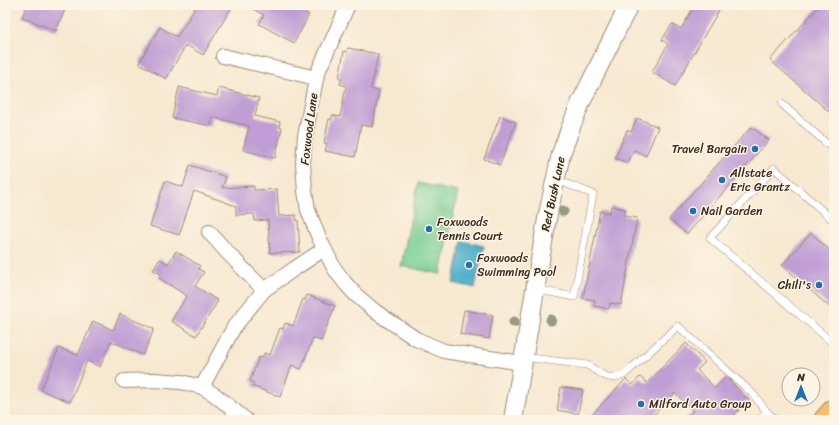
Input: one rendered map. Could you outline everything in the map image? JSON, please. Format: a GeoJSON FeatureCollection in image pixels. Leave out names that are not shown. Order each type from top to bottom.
{"type":"FeatureCollection","features":[{"type":"Feature","properties":{"kind":"main road"},"geometry":{"type":"LineString","coordinates":[[825,420],[834,410]]}},
{"type":"Feature","properties":{"kind":"street","name":"Foxwood Lane"},"geometry":{"type":"LineString","coordinates":[[348,5],[317,74],[305,136],[303,163],[304,191],[308,210],[324,249],[338,273],[356,295],[376,312],[416,339],[444,351],[522,360]]}},
{"type":"Feature","properties":{"kind":"street","name":"Red Bush Lane"},"geometry":{"type":"LineString","coordinates":[[513,420],[546,219],[561,154],[581,102],[629,5]]}},
{"type":"Feature","properties":{"kind":"street","name":"Foxwood Lane"},"geometry":{"type":"LineString","coordinates":[[223,56],[316,78]]}},
{"type":"Feature","properties":{"kind":"street"},"geometry":{"type":"LineString","coordinates":[[209,232],[226,252],[264,290]]}},
{"type":"Feature","properties":{"kind":"street"},"geometry":{"type":"LineString","coordinates":[[202,387],[234,327],[264,290],[324,249]]}},
{"type":"Feature","properties":{"kind":"street"},"geometry":{"type":"LineString","coordinates":[[124,381],[155,380],[181,382],[202,387],[215,395],[246,420]]}},
{"type":"Feature","properties":{"kind":"lane"},"geometry":{"type":"LineString","coordinates":[[782,104],[834,150]]}},
{"type":"Feature","properties":{"kind":"lane"},"geometry":{"type":"LineString","coordinates":[[832,340],[710,238],[774,168],[834,221]]}},
{"type":"Feature","properties":{"kind":"lane"},"geometry":{"type":"LineString","coordinates":[[535,289],[574,297],[576,290],[592,194],[555,180]]}},
{"type":"Feature","properties":{"kind":"lane"},"geometry":{"type":"LineString","coordinates":[[522,360],[587,365],[597,370],[603,376],[618,377],[625,374],[678,326],[753,394],[767,412],[776,420]]}},
{"type":"Feature","properties":{"kind":"lane"},"geometry":{"type":"LineString","coordinates":[[759,420],[767,412]]}},
{"type":"Feature","properties":{"kind":"green space","name":"Foxwoods Tennis Court"},"geometry":{"type":"Polygon","coordinates":[[[418,183],[458,192],[441,274],[401,266],[418,183]]]}},
{"type":"Feature","properties":{"kind":"water","name":"Foxwoods Swimming Pool"},"geometry":{"type":"Polygon","coordinates":[[[462,241],[484,246],[475,288],[453,283],[462,241]]]}},
{"type":"Feature","properties":{"kind":"building"},"geometry":{"type":"Polygon","coordinates":[[[27,5],[67,5],[56,31],[22,17],[27,5]]]}},
{"type":"Feature","properties":{"kind":"building"},"geometry":{"type":"Polygon","coordinates":[[[197,5],[233,5],[203,55],[186,45],[166,79],[139,63],[160,27],[177,37],[197,5]]]}},
{"type":"Feature","properties":{"kind":"building"},"geometry":{"type":"Polygon","coordinates":[[[246,5],[291,5],[309,15],[294,43],[259,24],[264,15],[246,5]]]}},
{"type":"Feature","properties":{"kind":"building"},"geometry":{"type":"Polygon","coordinates":[[[695,5],[722,5],[675,86],[652,72],[668,44],[662,40],[672,24],[681,29],[695,5]]]}},
{"type":"Feature","properties":{"kind":"building"},"geometry":{"type":"Polygon","coordinates":[[[820,5],[834,5],[834,116],[770,60],[820,5]]]}},
{"type":"Feature","properties":{"kind":"building"},"geometry":{"type":"Polygon","coordinates":[[[348,48],[378,54],[371,89],[379,91],[372,127],[361,125],[355,157],[325,151],[327,144],[324,143],[329,119],[332,120],[332,115],[340,117],[346,86],[340,84],[342,78],[339,78],[344,51],[347,52],[348,48]]]}},
{"type":"Feature","properties":{"kind":"building"},"geometry":{"type":"Polygon","coordinates":[[[179,87],[217,96],[219,88],[259,98],[255,116],[280,122],[279,127],[282,128],[275,158],[243,150],[249,126],[212,117],[211,126],[172,118],[179,87]]]}},
{"type":"Feature","properties":{"kind":"building"},"geometry":{"type":"Polygon","coordinates":[[[500,116],[516,122],[500,165],[484,159],[500,116]]]}},
{"type":"Feature","properties":{"kind":"building"},"geometry":{"type":"Polygon","coordinates":[[[637,118],[658,127],[646,156],[634,150],[628,163],[615,158],[627,130],[631,132],[637,118]]]}},
{"type":"Feature","properties":{"kind":"building"},"geometry":{"type":"Polygon","coordinates":[[[751,127],[769,140],[687,234],[669,219],[751,127]]]}},
{"type":"Feature","properties":{"kind":"building"},"geometry":{"type":"Polygon","coordinates":[[[190,165],[226,177],[222,188],[254,186],[254,190],[277,189],[279,216],[296,215],[296,220],[298,220],[300,252],[270,253],[268,220],[255,221],[254,214],[236,215],[236,206],[194,191],[179,235],[150,226],[165,181],[183,187],[190,165]]]}},
{"type":"Feature","properties":{"kind":"building"},"geometry":{"type":"Polygon","coordinates":[[[611,206],[625,209],[624,216],[637,218],[621,305],[610,303],[609,309],[594,306],[595,300],[583,298],[600,211],[610,213],[611,206]]]}},
{"type":"Feature","properties":{"kind":"building","name":"Chili's"},"geometry":{"type":"Polygon","coordinates":[[[811,233],[834,254],[834,311],[782,265],[811,233]]]}},
{"type":"Feature","properties":{"kind":"building"},"geometry":{"type":"Polygon","coordinates":[[[176,251],[200,266],[198,269],[204,272],[195,286],[218,301],[196,336],[171,321],[187,296],[159,278],[161,274],[153,270],[160,259],[168,264],[176,251]]]}},
{"type":"Feature","properties":{"kind":"building"},"geometry":{"type":"Polygon","coordinates":[[[307,295],[335,306],[321,341],[313,338],[301,369],[292,365],[280,397],[252,386],[254,383],[250,381],[259,357],[262,358],[264,353],[270,355],[280,328],[283,329],[285,323],[293,326],[303,299],[305,300],[307,295]]]}},
{"type":"Feature","properties":{"kind":"building"},"geometry":{"type":"Polygon","coordinates":[[[464,310],[493,315],[489,339],[460,334],[464,310]]]}},
{"type":"Feature","properties":{"kind":"building"},"geometry":{"type":"Polygon","coordinates":[[[120,314],[154,329],[143,355],[111,341],[100,367],[87,361],[70,402],[41,390],[59,348],[78,355],[93,321],[113,330],[120,314]]]}},
{"type":"Feature","properties":{"kind":"building"},"geometry":{"type":"Polygon","coordinates":[[[686,343],[705,362],[697,370],[715,388],[726,377],[749,400],[729,420],[684,420],[693,411],[675,393],[649,420],[587,420],[626,379],[632,385],[640,377],[647,383],[686,343]]]}},
{"type":"Feature","properties":{"kind":"building"},"geometry":{"type":"Polygon","coordinates":[[[561,387],[583,390],[578,414],[557,410],[561,387]]]}},
{"type":"Feature","properties":{"kind":"place","name":"Travel Bargain"},"geometry":{"type":"Point","coordinates":[755,149]}},
{"type":"Feature","properties":{"kind":"place","name":"Allstate Eric Grantz"},"geometry":{"type":"Point","coordinates":[722,180]}},
{"type":"Feature","properties":{"kind":"place","name":"Nail Garden"},"geometry":{"type":"Point","coordinates":[693,211]}},
{"type":"Feature","properties":{"kind":"place","name":"Foxwoods Tennis Court"},"geometry":{"type":"Point","coordinates":[429,229]}},
{"type":"Feature","properties":{"kind":"place","name":"Foxwoods Swimming Pool"},"geometry":{"type":"Point","coordinates":[469,265]}},
{"type":"Feature","properties":{"kind":"place","name":"Chili's"},"geometry":{"type":"Point","coordinates":[819,285]}},
{"type":"Feature","properties":{"kind":"place","name":"Milford Auto Group"},"geometry":{"type":"Point","coordinates":[641,404]}}]}
